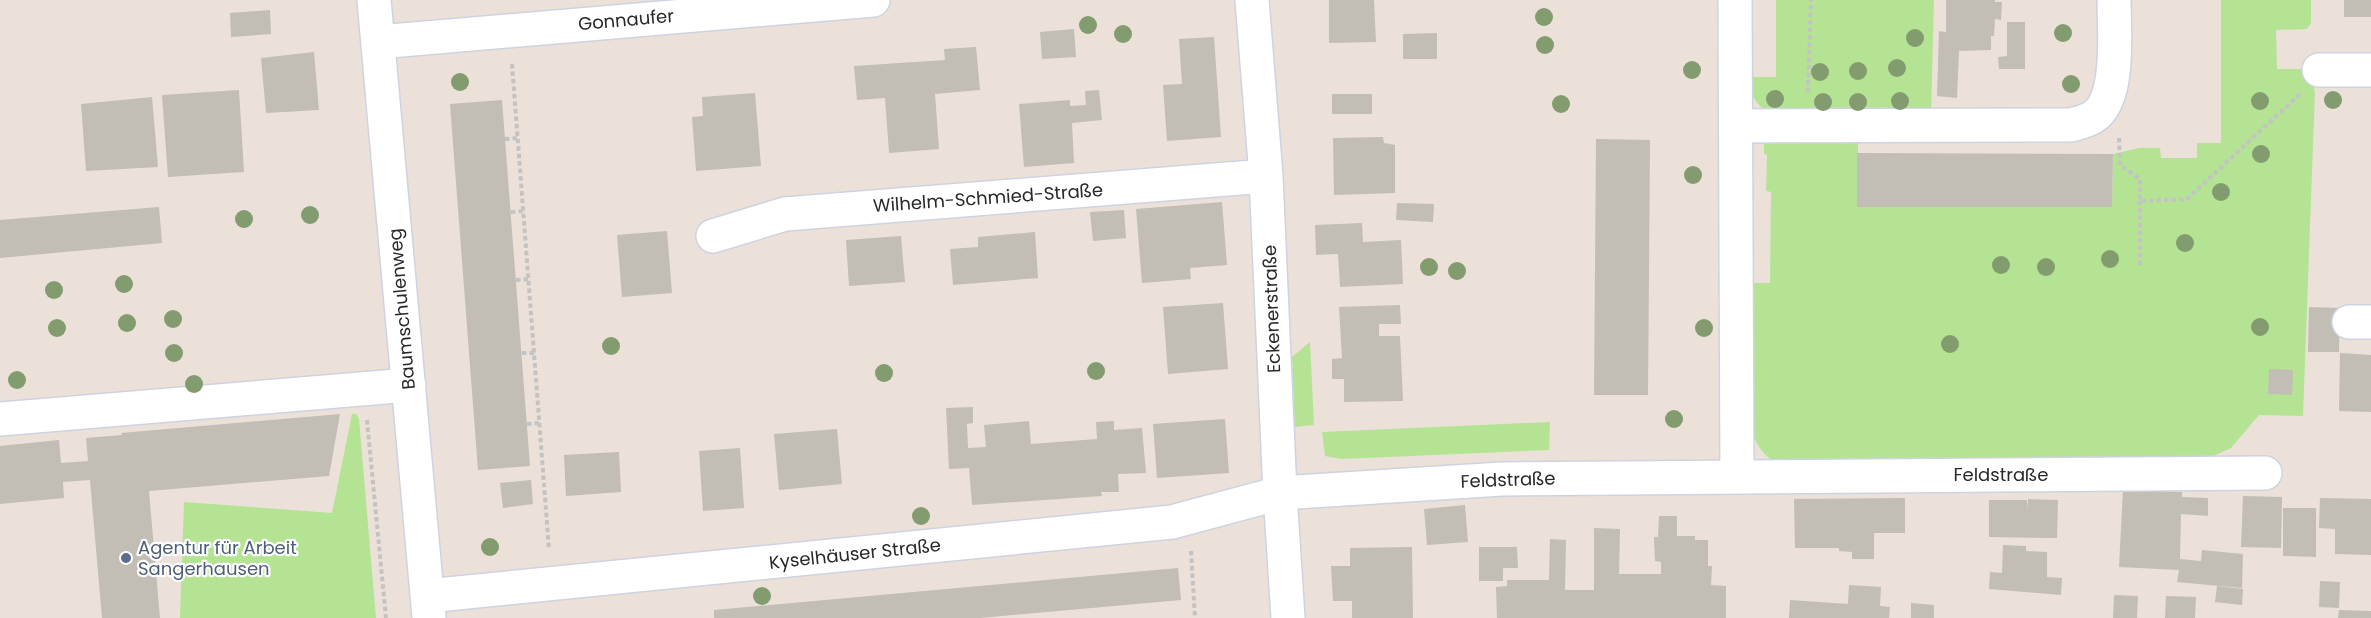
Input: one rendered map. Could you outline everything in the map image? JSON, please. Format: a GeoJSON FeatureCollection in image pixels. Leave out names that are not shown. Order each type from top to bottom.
{"type":"FeatureCollection","features":[{"type":"Feature","properties":{"kind":"street","name":"Baumschulenweg"},"geometry":{"type":"LineString","coordinates":[[374,0],[428,607]]}},
{"type":"Feature","properties":{"kind":"street","name":"Gonnaufer"},"geometry":{"type":"LineString","coordinates":[[378,42],[873,0]]}},
{"type":"Feature","properties":{"kind":"street","name":"Eckenerstraße"},"geometry":{"type":"LineString","coordinates":[[1252,0],[1266,176],[1288,618]]}},
{"type":"Feature","properties":{"kind":"street"},"geometry":{"type":"LineString","coordinates":[[1736,0],[1737,476]]}},
{"type":"Feature","properties":{"kind":"street"},"geometry":{"type":"LineString","coordinates":[[1736,126],[2071,126],[2094,117],[2106,103],[2112,87],[2114,0]]}},
{"type":"Feature","properties":{"kind":"street"},"geometry":{"type":"LineString","coordinates":[[2319,70],[2371,70]]}},
{"type":"Feature","properties":{"kind":"street","name":"Wilhelm-Schmied-Straße"},"geometry":{"type":"LineString","coordinates":[[713,237],[785,214],[1266,176]]}},
{"type":"Feature","properties":{"kind":"street"},"geometry":{"type":"LineString","coordinates":[[0,419],[409,385]]}},
{"type":"Feature","properties":{"kind":"street","name":"Feldstraße"},"geometry":{"type":"LineString","coordinates":[[1280,493],[1502,479],[2265,473]]}},
{"type":"Feature","properties":{"kind":"street","name":"Kyselhäuser Straße"},"geometry":{"type":"LineString","coordinates":[[428,607],[552,585],[1160,523],[1280,493]]}},
{"type":"Feature","properties":{"kind":"path"},"geometry":{"type":"LineString","coordinates":[[1807,126],[1811,0]]}},
{"type":"Feature","properties":{"kind":"path"},"geometry":{"type":"LineString","coordinates":[[510,30],[552,585]]}},
{"type":"Feature","properties":{"kind":"path"},"geometry":{"type":"LineString","coordinates":[[2140,201],[2187,199],[2306,89],[2319,70]]}},
{"type":"Feature","properties":{"kind":"path"},"geometry":{"type":"LineString","coordinates":[[2106,103],[2119,109],[2120,165],[2140,179],[2140,266]]}},
{"type":"Feature","properties":{"kind":"path"},"geometry":{"type":"LineString","coordinates":[[505,139],[518,138]]}},
{"type":"Feature","properties":{"kind":"path"},"geometry":{"type":"LineString","coordinates":[[511,212],[523,211]]}},
{"type":"Feature","properties":{"kind":"path"},"geometry":{"type":"LineString","coordinates":[[516,280],[529,279]]}},
{"type":"Feature","properties":{"kind":"path"},"geometry":{"type":"LineString","coordinates":[[522,353],[534,353]]}},
{"type":"Feature","properties":{"kind":"path"},"geometry":{"type":"LineString","coordinates":[[364,389],[386,618]]}},
{"type":"Feature","properties":{"kind":"path"},"geometry":{"type":"LineString","coordinates":[[527,424],[539,423]]}},
{"type":"Feature","properties":{"kind":"path"},"geometry":{"type":"LineString","coordinates":[[1188,517],[1195,618]]}},
{"type":"Feature","properties":{"kind":"green space"},"geometry":{"type":"Polygon","coordinates":[[[1776,0],[1934,0],[1931,115],[1769,113],[1764,110],[1754,98],[1748,77],[1776,77],[1776,0]]]}},
{"type":"Feature","properties":{"kind":"green space"},"geometry":{"type":"Polygon","coordinates":[[[2221,0],[2311,0],[2311,23],[2307,29],[2276,30],[2277,69],[2307,69],[2315,91],[2303,416],[2259,415],[2231,448],[2202,461],[1780,465],[1765,454],[1750,428],[1748,283],[1770,283],[1771,192],[1766,191],[1767,155],[1764,154],[1764,144],[1767,140],[1858,135],[1858,207],[2112,207],[2113,154],[2139,148],[2160,148],[2161,158],[2197,158],[2197,143],[2221,143],[2221,0]]]}},
{"type":"Feature","properties":{"kind":"green space"},"geometry":{"type":"Polygon","coordinates":[[[1310,342],[1314,425],[1295,427],[1292,357],[1310,342]]]}},
{"type":"Feature","properties":{"kind":"green space"},"geometry":{"type":"Polygon","coordinates":[[[352,414],[356,414],[359,419],[376,618],[180,618],[184,502],[332,513],[352,414]]]}},
{"type":"Feature","properties":{"kind":"green space"},"geometry":{"type":"Polygon","coordinates":[[[1550,422],[1549,450],[1341,459],[1325,456],[1322,432],[1550,422]]]}},
{"type":"Feature","properties":{"kind":"building"},"geometry":{"type":"Polygon","coordinates":[[[1329,0],[1374,0],[1376,42],[1329,43],[1329,0]]]}},
{"type":"Feature","properties":{"kind":"building"},"geometry":{"type":"Polygon","coordinates":[[[1946,0],[2002,2],[2001,20],[1995,19],[1994,36],[1991,36],[1991,50],[1959,51],[1957,98],[1937,96],[1939,31],[1946,32],[1946,0]]]}},
{"type":"Feature","properties":{"kind":"building"},"geometry":{"type":"Polygon","coordinates":[[[2344,0],[2371,0],[2371,17],[2344,17],[2344,0]]]}},
{"type":"Feature","properties":{"kind":"building"},"geometry":{"type":"Polygon","coordinates":[[[270,10],[271,34],[231,37],[230,13],[270,10]]]}},
{"type":"Feature","properties":{"kind":"building"},"geometry":{"type":"Polygon","coordinates":[[[2007,22],[2025,22],[2025,69],[1999,69],[1998,57],[2007,56],[2007,22]]]}},
{"type":"Feature","properties":{"kind":"building"},"geometry":{"type":"Polygon","coordinates":[[[1074,29],[1076,57],[1042,59],[1040,32],[1074,29]]]}},
{"type":"Feature","properties":{"kind":"building"},"geometry":{"type":"Polygon","coordinates":[[[1437,33],[1437,59],[1403,59],[1403,34],[1437,33]]]}},
{"type":"Feature","properties":{"kind":"building"},"geometry":{"type":"Polygon","coordinates":[[[1214,37],[1221,137],[1167,141],[1163,85],[1182,84],[1179,39],[1214,37]]]}},
{"type":"Feature","properties":{"kind":"building"},"geometry":{"type":"Polygon","coordinates":[[[976,47],[980,90],[935,94],[939,149],[889,153],[885,98],[857,100],[854,66],[945,60],[944,49],[976,47]]]}},
{"type":"Feature","properties":{"kind":"building"},"geometry":{"type":"Polygon","coordinates":[[[314,52],[319,110],[266,113],[261,58],[314,52]]]}},
{"type":"Feature","properties":{"kind":"building"},"geometry":{"type":"Polygon","coordinates":[[[239,90],[244,172],[168,177],[162,95],[239,90]]]}},
{"type":"Feature","properties":{"kind":"building"},"geometry":{"type":"Polygon","coordinates":[[[1099,90],[1102,120],[1072,123],[1074,163],[1024,167],[1019,104],[1070,100],[1070,106],[1086,105],[1085,91],[1099,90]]]}},
{"type":"Feature","properties":{"kind":"building"},"geometry":{"type":"Polygon","coordinates":[[[755,93],[761,166],[696,171],[692,117],[703,116],[702,97],[755,93]]]}},
{"type":"Feature","properties":{"kind":"building"},"geometry":{"type":"Polygon","coordinates":[[[1332,94],[1372,94],[1372,114],[1332,114],[1332,94]]]}},
{"type":"Feature","properties":{"kind":"building"},"geometry":{"type":"Polygon","coordinates":[[[152,97],[158,167],[86,171],[81,104],[152,97]]]}},
{"type":"Feature","properties":{"kind":"building"},"geometry":{"type":"Polygon","coordinates":[[[502,100],[530,466],[478,470],[450,104],[502,100]]]}},
{"type":"Feature","properties":{"kind":"building"},"geometry":{"type":"Polygon","coordinates":[[[1383,137],[1384,143],[1395,145],[1395,193],[1334,195],[1333,138],[1383,137]]]}},
{"type":"Feature","properties":{"kind":"building"},"geometry":{"type":"Polygon","coordinates":[[[1596,139],[1650,140],[1648,395],[1594,395],[1596,139]]]}},
{"type":"Feature","properties":{"kind":"building"},"geometry":{"type":"Polygon","coordinates":[[[1857,153],[2113,154],[2112,207],[1857,207],[1857,153]]]}},
{"type":"Feature","properties":{"kind":"building"},"geometry":{"type":"Polygon","coordinates":[[[1222,202],[1227,265],[1190,268],[1191,279],[1142,283],[1136,209],[1222,202]]]}},
{"type":"Feature","properties":{"kind":"building"},"geometry":{"type":"Polygon","coordinates":[[[1397,203],[1434,204],[1433,222],[1396,220],[1397,203]]]}},
{"type":"Feature","properties":{"kind":"building"},"geometry":{"type":"Polygon","coordinates":[[[159,207],[162,243],[0,258],[0,220],[159,207]]]}},
{"type":"Feature","properties":{"kind":"building"},"geometry":{"type":"Polygon","coordinates":[[[1124,210],[1126,238],[1093,241],[1090,212],[1124,210]]]}},
{"type":"Feature","properties":{"kind":"building"},"geometry":{"type":"Polygon","coordinates":[[[1362,223],[1363,242],[1401,240],[1403,284],[1340,287],[1338,254],[1316,255],[1315,225],[1362,223]]]}},
{"type":"Feature","properties":{"kind":"building"},"geometry":{"type":"Polygon","coordinates":[[[667,231],[672,293],[622,297],[617,235],[667,231]]]}},
{"type":"Feature","properties":{"kind":"building"},"geometry":{"type":"Polygon","coordinates":[[[1035,232],[1038,278],[953,285],[950,249],[978,247],[978,237],[1035,232]]]}},
{"type":"Feature","properties":{"kind":"building"},"geometry":{"type":"Polygon","coordinates":[[[901,236],[905,282],[849,286],[846,240],[901,236]]]}},
{"type":"Feature","properties":{"kind":"building"},"geometry":{"type":"Polygon","coordinates":[[[1223,303],[1228,369],[1168,374],[1163,307],[1223,303]]]}},
{"type":"Feature","properties":{"kind":"building"},"geometry":{"type":"Polygon","coordinates":[[[1400,305],[1401,324],[1379,324],[1379,336],[1400,336],[1403,401],[1344,402],[1344,379],[1332,379],[1332,359],[1342,358],[1339,307],[1400,305]]]}},
{"type":"Feature","properties":{"kind":"building"},"geometry":{"type":"Polygon","coordinates":[[[2309,307],[2340,308],[2339,352],[2308,352],[2309,307]]]}},
{"type":"Feature","properties":{"kind":"building"},"geometry":{"type":"Polygon","coordinates":[[[2340,353],[2371,355],[2371,412],[2339,411],[2340,353]]]}},
{"type":"Feature","properties":{"kind":"building"},"geometry":{"type":"Polygon","coordinates":[[[2269,369],[2293,370],[2292,395],[2268,394],[2269,369]]]}},
{"type":"Feature","properties":{"kind":"building"},"geometry":{"type":"Polygon","coordinates":[[[973,407],[973,423],[967,424],[968,448],[986,447],[984,425],[1029,421],[1031,444],[1097,439],[1096,422],[1114,421],[1114,430],[1142,428],[1146,473],[1118,474],[1119,492],[1101,492],[1102,496],[972,505],[969,468],[949,469],[946,408],[973,407]]]}},
{"type":"Feature","properties":{"kind":"building","name":"Agentur für Arbeit Sangerhausen"},"geometry":{"type":"Polygon","coordinates":[[[340,414],[329,476],[149,491],[160,618],[102,618],[90,480],[63,482],[64,498],[0,504],[0,446],[59,440],[61,463],[88,461],[86,438],[340,414]]]}},
{"type":"Feature","properties":{"kind":"building"},"geometry":{"type":"Polygon","coordinates":[[[1225,419],[1229,473],[1157,478],[1153,424],[1225,419]]]}},
{"type":"Feature","properties":{"kind":"building"},"geometry":{"type":"Polygon","coordinates":[[[837,429],[842,484],[779,490],[774,434],[837,429]]]}},
{"type":"Feature","properties":{"kind":"building"},"geometry":{"type":"Polygon","coordinates":[[[740,448],[744,508],[703,511],[699,451],[740,448]]]}},
{"type":"Feature","properties":{"kind":"building"},"geometry":{"type":"Polygon","coordinates":[[[619,452],[621,492],[566,496],[564,455],[619,452]]]}},
{"type":"Feature","properties":{"kind":"building"},"geometry":{"type":"Polygon","coordinates":[[[531,480],[533,504],[503,508],[500,483],[531,480]]]}},
{"type":"Feature","properties":{"kind":"building"},"geometry":{"type":"Polygon","coordinates":[[[2123,489],[2182,492],[2182,497],[2208,498],[2208,516],[2181,514],[2180,559],[2201,561],[2202,550],[2243,554],[2242,588],[2177,582],[2179,570],[2119,567],[2123,489]]]}},
{"type":"Feature","properties":{"kind":"building"},"geometry":{"type":"Polygon","coordinates":[[[2243,496],[2282,497],[2281,548],[2241,547],[2243,496]]]}},
{"type":"Feature","properties":{"kind":"building"},"geometry":{"type":"Polygon","coordinates":[[[1905,498],[1905,533],[1874,533],[1874,559],[1852,559],[1852,552],[1839,551],[1839,548],[1795,548],[1794,499],[1905,498]]]}},
{"type":"Feature","properties":{"kind":"building"},"geometry":{"type":"Polygon","coordinates":[[[2320,498],[2371,499],[2371,555],[2335,554],[2335,529],[2319,528],[2320,498]]]}},
{"type":"Feature","properties":{"kind":"building"},"geometry":{"type":"Polygon","coordinates":[[[2028,499],[2058,500],[2057,538],[1989,537],[1989,500],[2027,500],[2027,510],[2028,499]]]}},
{"type":"Feature","properties":{"kind":"building"},"geometry":{"type":"Polygon","coordinates":[[[1465,505],[1468,542],[1427,545],[1424,509],[1465,505]]]}},
{"type":"Feature","properties":{"kind":"building"},"geometry":{"type":"Polygon","coordinates":[[[2283,508],[2316,508],[2316,557],[2283,556],[2283,508]]]}},
{"type":"Feature","properties":{"kind":"building"},"geometry":{"type":"Polygon","coordinates":[[[1659,516],[1677,516],[1677,536],[1695,536],[1695,540],[1708,540],[1708,566],[1712,566],[1711,585],[1726,586],[1726,618],[1497,618],[1496,587],[1507,586],[1507,580],[1549,580],[1550,539],[1566,540],[1565,590],[1594,590],[1594,528],[1620,529],[1619,574],[1661,574],[1661,562],[1655,561],[1654,537],[1658,537],[1659,516]]]}},
{"type":"Feature","properties":{"kind":"building"},"geometry":{"type":"Polygon","coordinates":[[[2003,545],[2026,546],[2026,551],[2047,552],[2047,577],[2062,578],[2061,595],[1989,589],[1990,572],[2002,573],[2003,545]]]}},
{"type":"Feature","properties":{"kind":"building"},"geometry":{"type":"Polygon","coordinates":[[[1412,547],[1413,618],[1352,618],[1352,601],[1333,601],[1331,566],[1350,566],[1350,548],[1412,547]]]}},
{"type":"Feature","properties":{"kind":"building"},"geometry":{"type":"Polygon","coordinates":[[[1479,547],[1517,547],[1518,568],[1503,568],[1503,581],[1479,581],[1479,547]]]}},
{"type":"Feature","properties":{"kind":"building"},"geometry":{"type":"Polygon","coordinates":[[[1178,568],[1181,600],[980,618],[714,618],[714,610],[1178,568]]]}},
{"type":"Feature","properties":{"kind":"building"},"geometry":{"type":"Polygon","coordinates":[[[2320,581],[2340,582],[2339,608],[2319,607],[2320,581]]]}},
{"type":"Feature","properties":{"kind":"building"},"geometry":{"type":"Polygon","coordinates":[[[1849,585],[1881,587],[1880,606],[1890,607],[1889,618],[1789,618],[1790,600],[1848,604],[1849,585]]]}},
{"type":"Feature","properties":{"kind":"building"},"geometry":{"type":"Polygon","coordinates":[[[2217,586],[2243,589],[2242,605],[2215,602],[2217,586]]]}},
{"type":"Feature","properties":{"kind":"building"},"geometry":{"type":"Polygon","coordinates":[[[2114,595],[2138,596],[2137,618],[2113,618],[2114,595]]]}},
{"type":"Feature","properties":{"kind":"building"},"geometry":{"type":"Polygon","coordinates":[[[2166,596],[2196,597],[2195,618],[2165,618],[2166,596]]]}},
{"type":"Feature","properties":{"kind":"building"},"geometry":{"type":"Polygon","coordinates":[[[1911,603],[1934,605],[1934,618],[1911,618],[1911,603]]]}},
{"type":"Feature","properties":{"kind":"building"},"geometry":{"type":"Polygon","coordinates":[[[2339,610],[2371,611],[2371,618],[2338,618],[2339,610]]]}},
{"type":"Feature","properties":{"kind":"place","name":"Agentur für Arbeit Sangerhausen"},"geometry":{"type":"Point","coordinates":[126,558]}}]}
